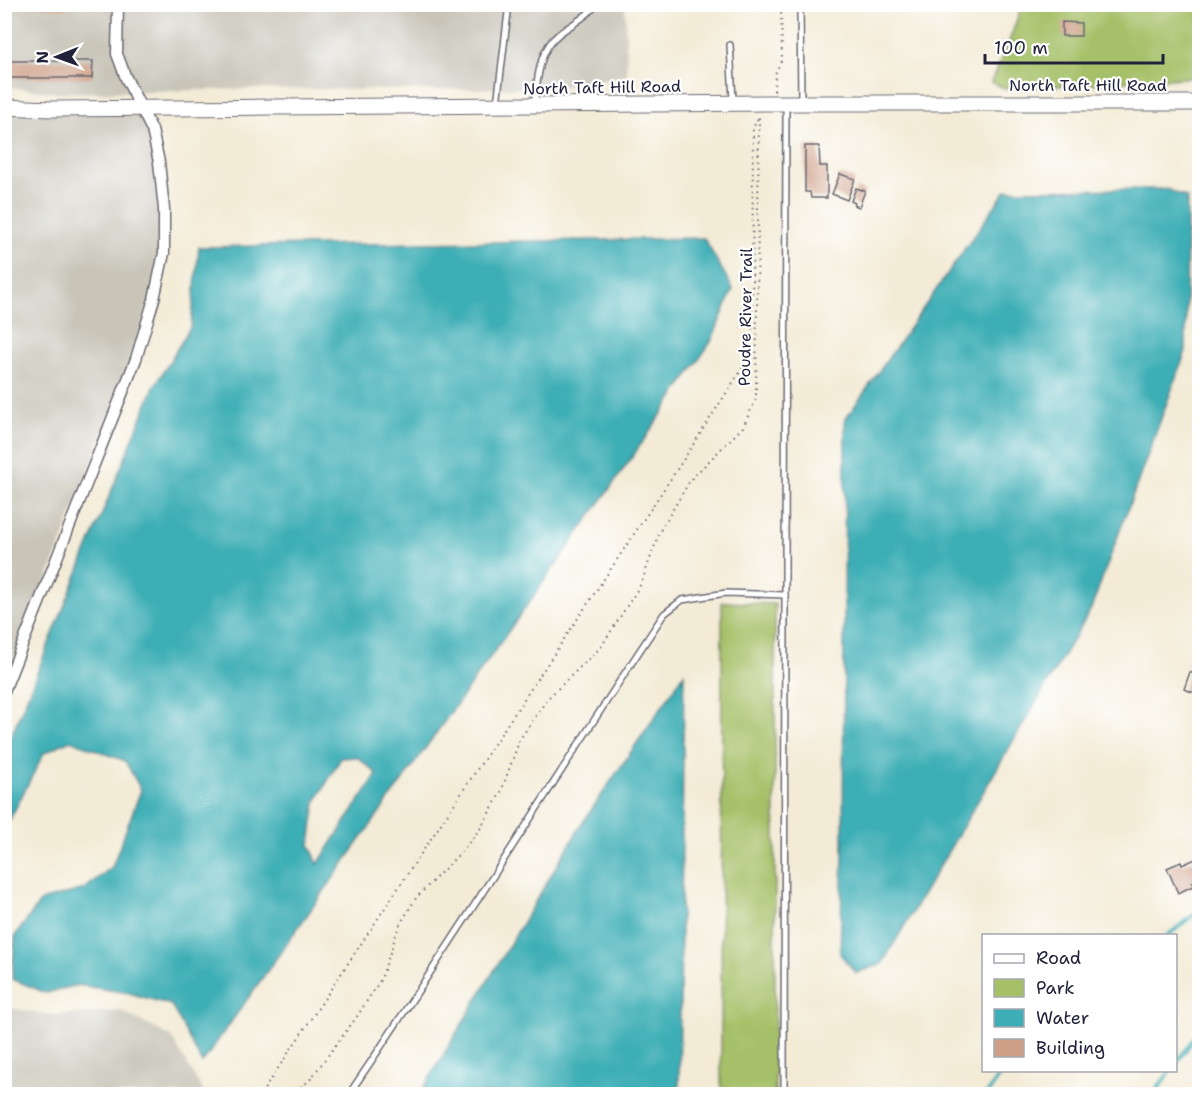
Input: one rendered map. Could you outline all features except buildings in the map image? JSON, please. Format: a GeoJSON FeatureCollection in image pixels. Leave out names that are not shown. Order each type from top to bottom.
{"type":"FeatureCollection","features":[{"type":"Feature","properties":{"kind":"main road","name":"North Taft Hill Road"},"geometry":{"type":"LineString","coordinates":[[4,107],[52,109],[733,103],[1200,103]]}},
{"type":"Feature","properties":{"kind":"street"},"geometry":{"type":"LineString","coordinates":[[4,691],[136,359],[154,299],[164,253],[164,209],[159,162],[152,130],[117,54],[118,4]]}},
{"type":"Feature","properties":{"kind":"lane"},"geometry":{"type":"LineString","coordinates":[[497,105],[509,4]]}},
{"type":"Feature","properties":{"kind":"lane"},"geometry":{"type":"LineString","coordinates":[[534,106],[541,58],[557,35],[586,17],[597,4]]}},
{"type":"Feature","properties":{"kind":"lane"},"geometry":{"type":"LineString","coordinates":[[784,1095],[785,596],[794,104],[800,4]]}},
{"type":"Feature","properties":{"kind":"lane"},"geometry":{"type":"LineString","coordinates":[[730,45],[733,103]]}},
{"type":"Feature","properties":{"kind":"lane"},"geometry":{"type":"LineString","coordinates":[[349,1095],[438,963],[664,614],[682,600],[726,593],[785,596]]}},
{"type":"Feature","properties":{"kind":"path","name":"Poudre River Trail"},"geometry":{"type":"LineString","coordinates":[[291,1095],[309,1081],[323,1065],[375,989],[381,979],[399,926],[416,898],[480,829],[501,792],[520,739],[548,698],[601,647],[641,584],[660,531],[691,479],[743,427],[756,399],[759,118],[774,91],[775,74],[782,59],[781,4]]}},
{"type":"Feature","properties":{"kind":"path"},"geometry":{"type":"LineString","coordinates":[[261,1095],[747,361],[752,345],[753,128],[759,118]]}},
{"type":"Feature","properties":{"kind":"shaded area"},"geometry":{"type":"Polygon","coordinates":[[[5,5],[625,5],[627,75],[566,86],[446,90],[249,89],[59,93],[5,87],[5,5]]]}},
{"type":"Feature","properties":{"kind":"shaded area"},"geometry":{"type":"Polygon","coordinates":[[[5,107],[140,108],[152,130],[164,209],[154,299],[5,691],[5,107]]]}},
{"type":"Feature","properties":{"kind":"shaded area"},"geometry":{"type":"Polygon","coordinates":[[[5,1007],[51,1015],[121,1011],[171,1037],[205,1094],[5,1094],[5,1007]]]}},
{"type":"Feature","properties":{"kind":"green space"},"geometry":{"type":"Polygon","coordinates":[[[1022,5],[1199,5],[1199,77],[1006,89],[991,82],[1022,5]]]}},
{"type":"Feature","properties":{"kind":"green space"},"geometry":{"type":"Polygon","coordinates":[[[722,602],[775,604],[775,1094],[721,1094],[722,602]]]}},
{"type":"Feature","properties":{"kind":"water"},"geometry":{"type":"Polygon","coordinates":[[[1167,189],[1187,198],[1186,351],[1091,609],[882,964],[856,973],[840,954],[843,855],[845,420],[1006,190],[1167,189]]]}},
{"type":"Feature","properties":{"kind":"water"},"geometry":{"type":"Polygon","coordinates":[[[704,238],[733,289],[711,342],[628,463],[202,1063],[171,1005],[129,993],[78,985],[46,993],[12,979],[15,936],[41,901],[84,889],[112,867],[141,790],[125,761],[70,740],[44,753],[5,829],[5,751],[153,389],[191,326],[199,247],[704,238]],[[357,757],[341,758],[316,801],[310,845],[318,864],[377,774],[357,757]]]}},
{"type":"Feature","properties":{"kind":"water"},"geometry":{"type":"Polygon","coordinates":[[[684,674],[679,1094],[420,1094],[583,822],[684,674]]]}},
{"type":"Feature","properties":{"kind":"waterway"},"geometry":{"type":"LineString","coordinates":[[1170,934],[1200,910]]}},
{"type":"Feature","properties":{"kind":"waterway"},"geometry":{"type":"LineString","coordinates":[[1177,1062],[1200,1030]]}},
{"type":"Feature","properties":{"kind":"waterway"},"geometry":{"type":"LineString","coordinates":[[987,1094],[1003,1072]]}},
{"type":"Feature","properties":{"kind":"waterway"},"geometry":{"type":"LineString","coordinates":[[1154,1094],[1170,1072]]}}]}
